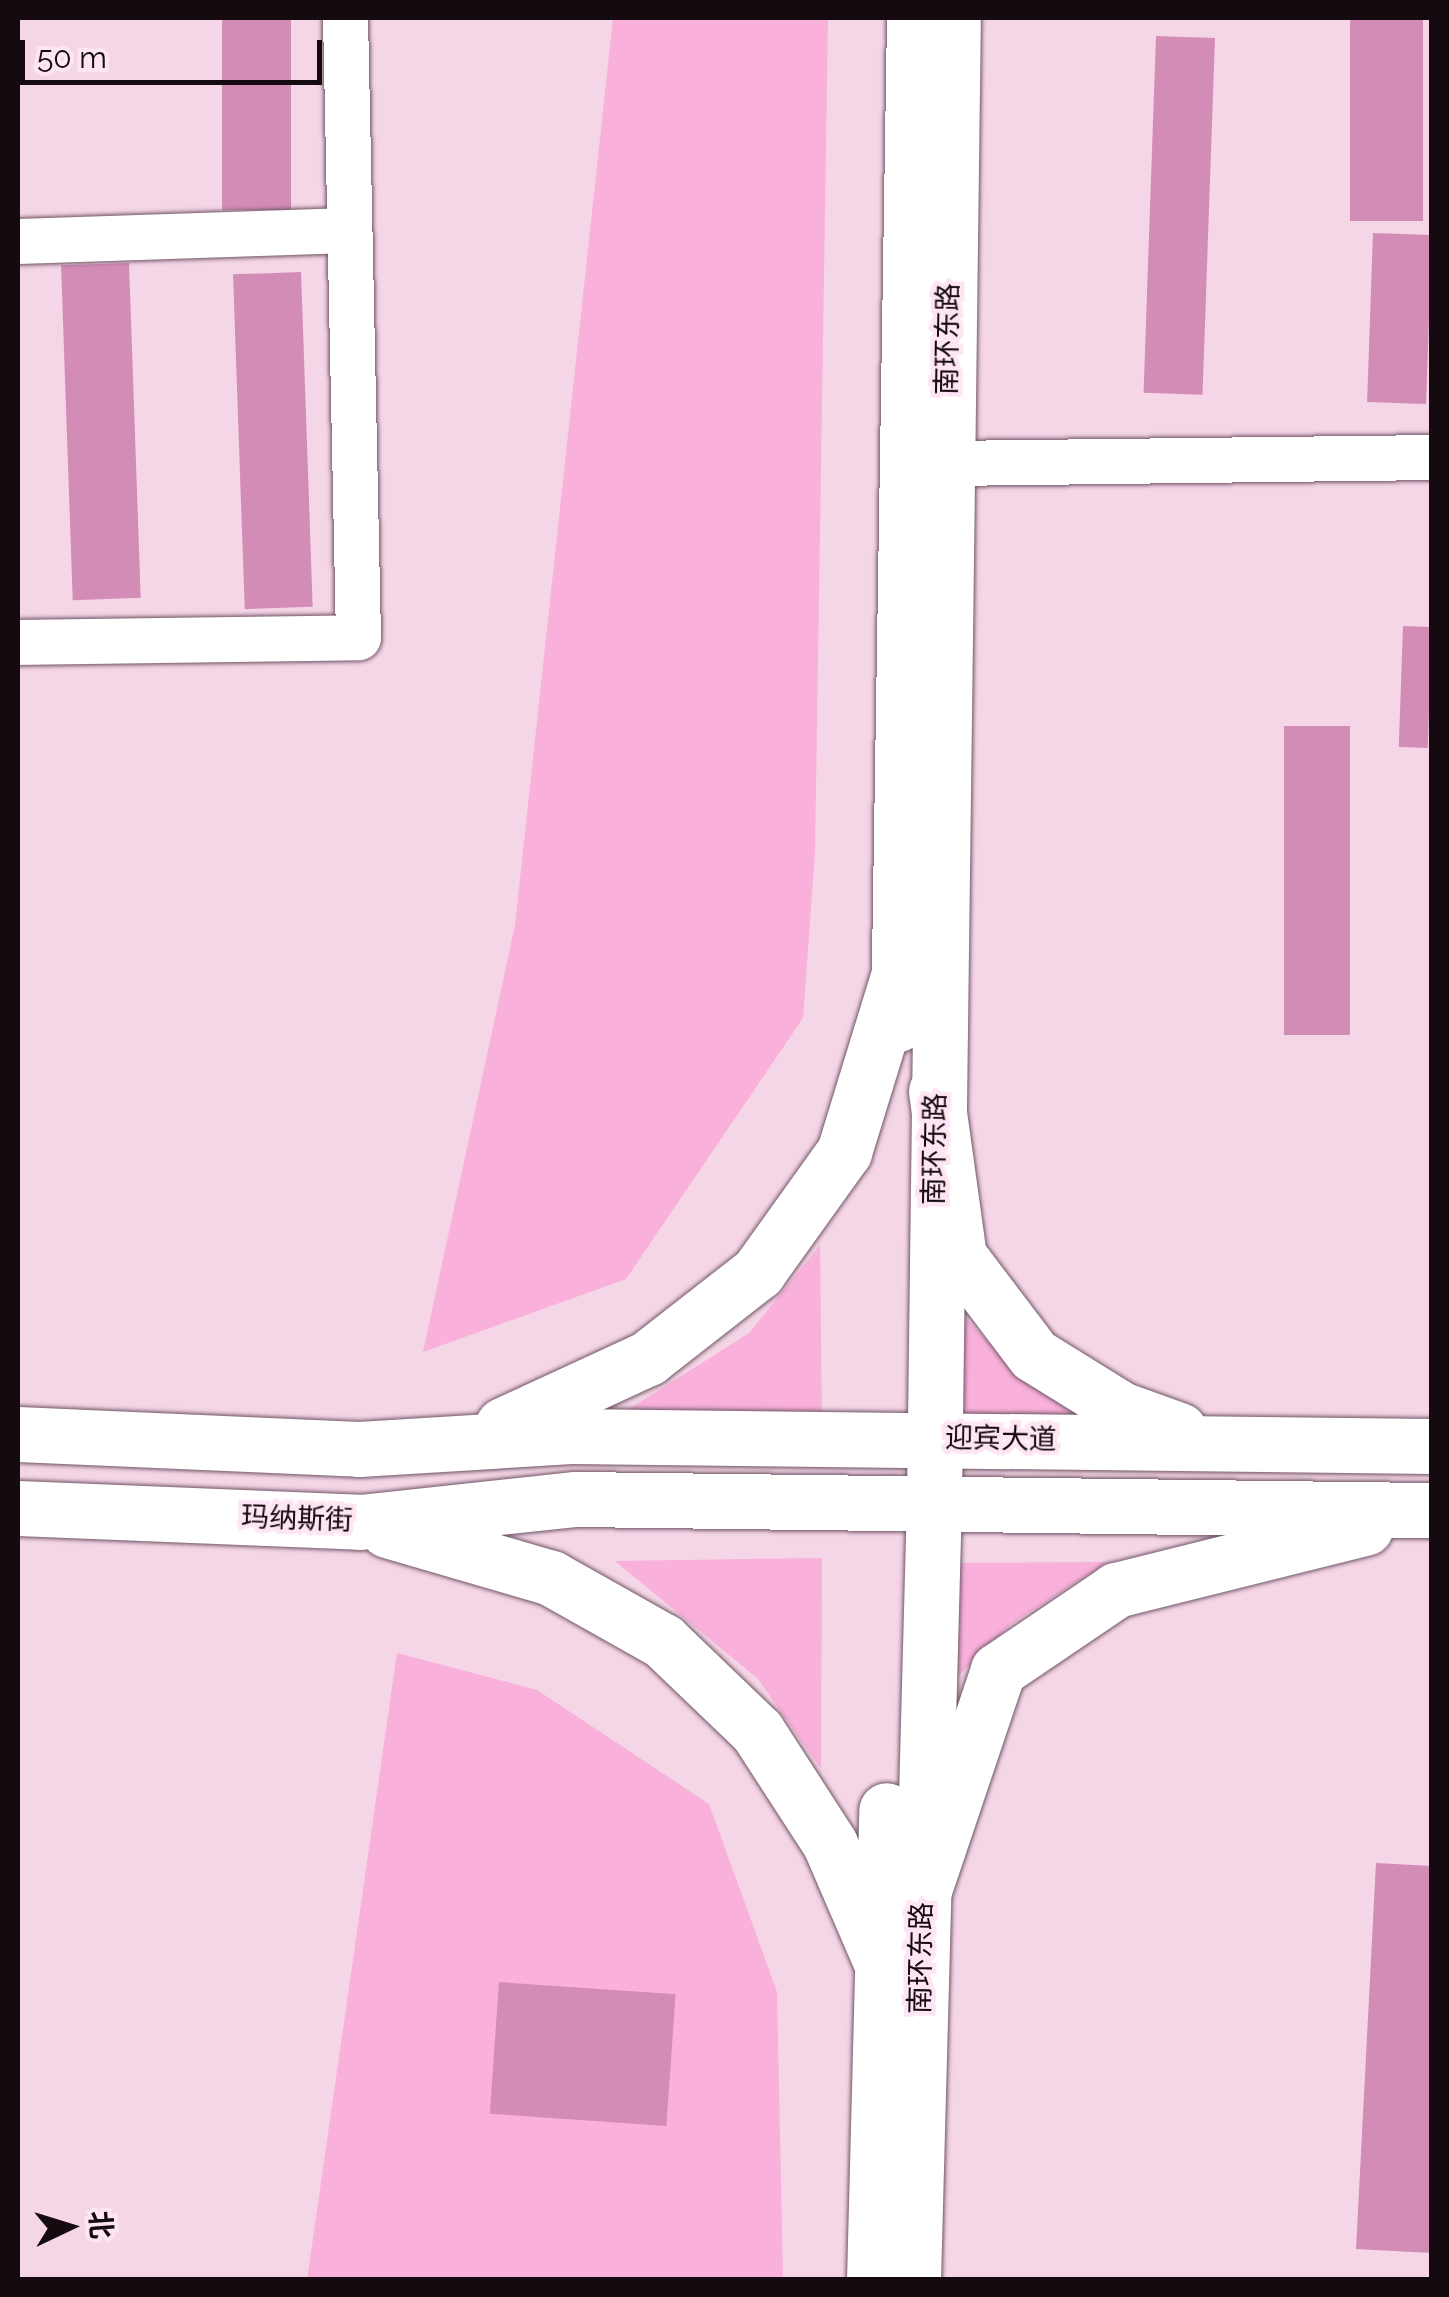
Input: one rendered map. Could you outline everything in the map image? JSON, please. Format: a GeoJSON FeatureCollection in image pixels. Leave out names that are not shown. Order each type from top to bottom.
{"type":"FeatureCollection","features":[{"type":"Feature","properties":{"kind":"main road","name":"南环东路"},"geometry":{"type":"LineString","coordinates":[[913,2280],[922,1896],[914,1437],[898,976],[914,18]]}},
{"type":"Feature","properties":{"kind":"main road","name":"南环东路"},"geometry":{"type":"LineString","coordinates":[[914,1437],[936,1090],[953,18]]}},
{"type":"Feature","properties":{"kind":"main road"},"geometry":{"type":"LineString","coordinates":[[18,1434],[359,1449],[529,1420],[648,1358],[758,1272],[844,1152],[898,976]]}},
{"type":"Feature","properties":{"kind":"main road"},"geometry":{"type":"LineString","coordinates":[[936,1090],[959,1256],[1034,1356],[1121,1409],[1215,1442]]}},
{"type":"Feature","properties":{"kind":"main road","name":"迎宾大道"},"geometry":{"type":"LineString","coordinates":[[359,1449],[570,1436],[1432,1446]]}},
{"type":"Feature","properties":{"kind":"main road","name":"玛纳斯街"},"geometry":{"type":"LineString","coordinates":[[18,1508],[360,1522],[576,1499],[914,1500]]}},
{"type":"Feature","properties":{"kind":"main road","name":"南环东路"},"geometry":{"type":"LineString","coordinates":[[874,2280],[882,1965],[914,1500]]}},
{"type":"Feature","properties":{"kind":"main road"},"geometry":{"type":"LineString","coordinates":[[914,1500],[1432,1510]]}},
{"type":"Feature","properties":{"kind":"main road"},"geometry":{"type":"LineString","coordinates":[[922,1896],[998,1670],[1116,1590],[1432,1510]]}},
{"type":"Feature","properties":{"kind":"main road"},"geometry":{"type":"LineString","coordinates":[[360,1522],[551,1578],[662,1642],[757,1731],[830,1844],[882,1965]]}},
{"type":"Feature","properties":{"kind":"street"},"geometry":{"type":"LineString","coordinates":[[18,642],[358,637],[345,18]]}},
{"type":"Feature","properties":{"kind":"street"},"geometry":{"type":"LineString","coordinates":[[18,241],[349,230]]}},
{"type":"Feature","properties":{"kind":"street"},"geometry":{"type":"LineString","coordinates":[[946,463],[1432,457]]}},
{"type":"Feature","properties":{"kind":"shaded area"},"geometry":{"type":"Polygon","coordinates":[[[613,18],[828,18],[815,853],[803,1018],[626,1279],[423,1352],[515,925],[613,18]]]}},
{"type":"Feature","properties":{"kind":"shaded area"},"geometry":{"type":"Polygon","coordinates":[[[820,1245],[822,1423],[604,1425],[749,1333],[820,1245]]]}},
{"type":"Feature","properties":{"kind":"shaded area"},"geometry":{"type":"Polygon","coordinates":[[[958,1310],[1016,1371],[1117,1433],[954,1432],[958,1310]]]}},
{"type":"Feature","properties":{"kind":"shaded area"},"geometry":{"type":"Polygon","coordinates":[[[822,1558],[821,1769],[758,1679],[615,1561],[822,1558]]]}},
{"type":"Feature","properties":{"kind":"shaded area"},"geometry":{"type":"Polygon","coordinates":[[[1108,1562],[1011,1624],[949,1685],[951,1563],[1108,1562]]]}},
{"type":"Feature","properties":{"kind":"shaded area"},"geometry":{"type":"Polygon","coordinates":[[[397,1653],[537,1690],[709,1804],[777,1992],[783,2279],[307,2280],[397,1653]]]}},
{"type":"Feature","properties":{"kind":"building"},"geometry":{"type":"Polygon","coordinates":[[[222,18],[291,18],[291,210],[222,210],[222,18]]]}},
{"type":"Feature","properties":{"kind":"building"},"geometry":{"type":"Polygon","coordinates":[[[1350,18],[1423,18],[1423,221],[1350,221],[1350,18]]]}},
{"type":"Feature","properties":{"kind":"building"},"geometry":{"type":"Polygon","coordinates":[[[1156,36],[1215,38],[1203,395],[1144,393],[1156,36]]]}},
{"type":"Feature","properties":{"kind":"building"},"geometry":{"type":"Polygon","coordinates":[[[1373,233],[1432,235],[1426,404],[1367,402],[1373,233]]]}},
{"type":"Feature","properties":{"kind":"building"},"geometry":{"type":"Polygon","coordinates":[[[129,263],[141,598],[73,600],[61,265],[129,263]]]}},
{"type":"Feature","properties":{"kind":"building"},"geometry":{"type":"Polygon","coordinates":[[[301,272],[313,607],[245,609],[233,274],[301,272]]]}},
{"type":"Feature","properties":{"kind":"building"},"geometry":{"type":"Polygon","coordinates":[[[1403,626],[1432,627],[1428,748],[1399,747],[1403,626]]]}},
{"type":"Feature","properties":{"kind":"building"},"geometry":{"type":"Polygon","coordinates":[[[1284,726],[1350,726],[1350,1035],[1284,1035],[1284,726]]]}},
{"type":"Feature","properties":{"kind":"building"},"geometry":{"type":"Polygon","coordinates":[[[1376,1863],[1432,1866],[1432,2253],[1356,2249],[1376,1863]]]}},
{"type":"Feature","properties":{"kind":"building"},"geometry":{"type":"Polygon","coordinates":[[[499,1982],[676,1994],[666,2126],[490,2114],[499,1982]]]}}]}
